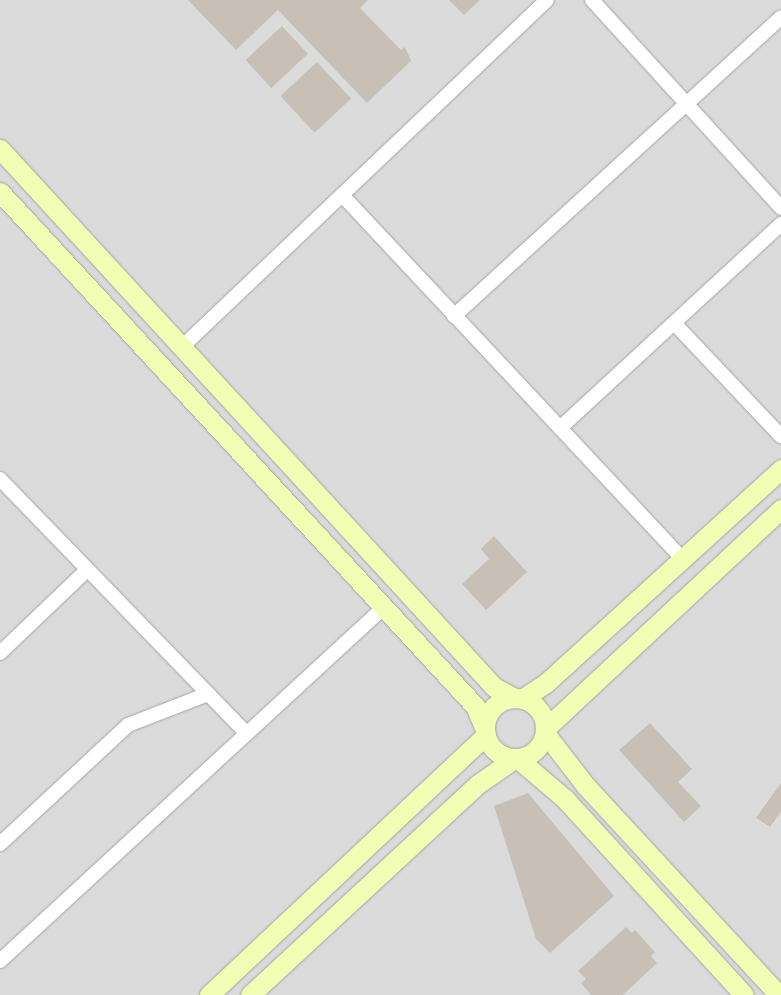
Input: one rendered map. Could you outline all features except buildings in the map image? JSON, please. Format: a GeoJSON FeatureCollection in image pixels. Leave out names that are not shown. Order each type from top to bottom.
{"type":"FeatureCollection","features":[{"type":"Feature","properties":{"kind":"street"},"geometry":{"type":"LineString","coordinates":[[160,366],[547,0]]}},
{"type":"Feature","properties":{"kind":"street"},"geometry":{"type":"LineString","coordinates":[[592,0],[781,208]]}},
{"type":"Feature","properties":{"kind":"street"},"geometry":{"type":"LineString","coordinates":[[454,316],[781,17]]}},
{"type":"Feature","properties":{"kind":"street"},"geometry":{"type":"LineString","coordinates":[[0,149],[183,346],[494,687],[539,709],[545,730],[585,784],[779,995]]}},
{"type":"Feature","properties":{"kind":"street"},"geometry":{"type":"LineString","coordinates":[[0,192],[382,609],[475,706],[485,732],[498,754],[516,759],[565,799],[744,995]]}},
{"type":"Feature","properties":{"kind":"street"},"geometry":{"type":"LineString","coordinates":[[342,195],[683,560]]}},
{"type":"Feature","properties":{"kind":"street"},"geometry":{"type":"LineString","coordinates":[[560,428],[781,224]]}},
{"type":"Feature","properties":{"kind":"street"},"geometry":{"type":"LineString","coordinates":[[674,323],[781,436]]}},
{"type":"Feature","properties":{"kind":"street"},"geometry":{"type":"LineString","coordinates":[[208,995],[485,732],[497,704],[518,698],[546,683],[781,469]]}},
{"type":"Feature","properties":{"kind":"street"},"geometry":{"type":"LineString","coordinates":[[0,479],[246,733]]}},
{"type":"Feature","properties":{"kind":"street"},"geometry":{"type":"LineString","coordinates":[[250,995],[478,784],[516,759],[536,750],[545,730],[781,509]]}},
{"type":"Feature","properties":{"kind":"street"},"geometry":{"type":"LineString","coordinates":[[0,654],[87,570]]}},
{"type":"Feature","properties":{"kind":"street"},"geometry":{"type":"LineString","coordinates":[[0,961],[382,609]]}},
{"type":"Feature","properties":{"kind":"street"},"geometry":{"type":"LineString","coordinates":[[0,844],[128,725],[208,694]]}},
{"type":"Feature","properties":{"kind":"shaded area"},"geometry":{"type":"Polygon","coordinates":[[[0,0],[781,0],[781,995],[0,995],[0,0]]]}}]}
